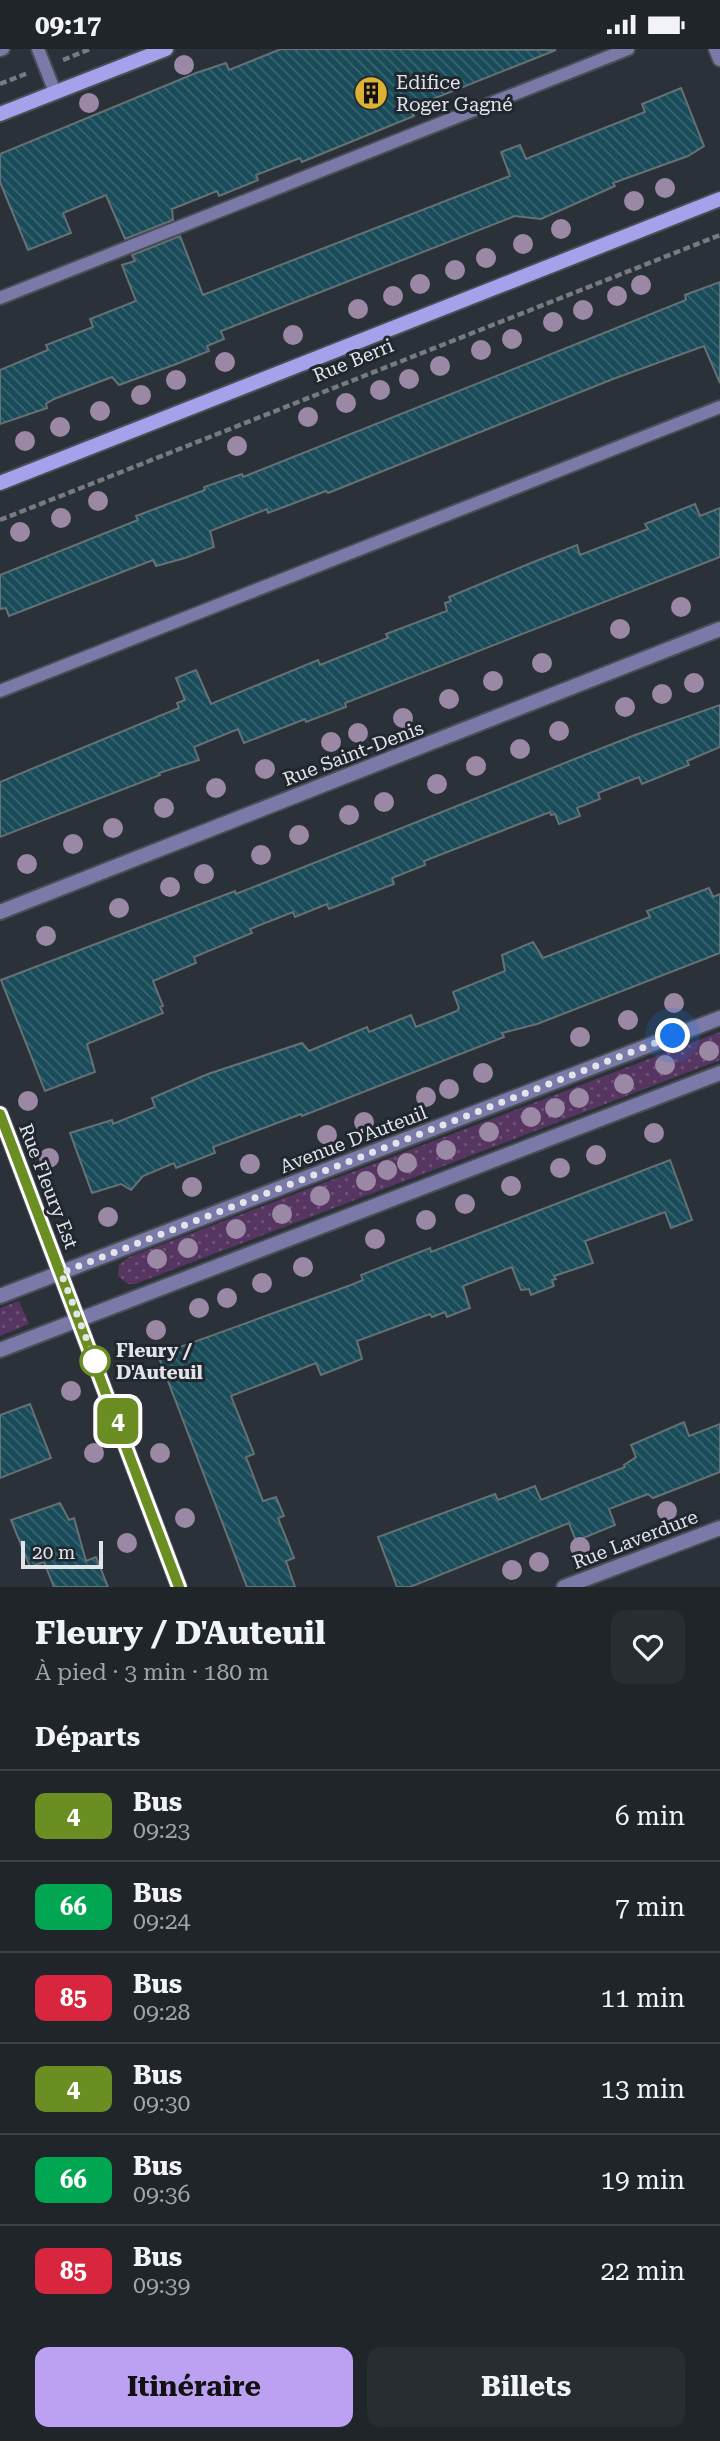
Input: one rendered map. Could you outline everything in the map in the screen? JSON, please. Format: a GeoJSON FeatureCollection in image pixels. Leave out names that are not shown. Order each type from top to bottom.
{"type":"FeatureCollection","features":[{"type":"Feature","properties":{"kind":"main road"},"geometry":{"type":"LineString","coordinates":[[0,114],[166,49]]}},
{"type":"Feature","properties":{"kind":"main road","name":"Rue Berri"},"geometry":{"type":"LineString","coordinates":[[0,484],[720,199]]}},
{"type":"Feature","properties":{"kind":"main road","name":"Rue Fleury Est"},"geometry":{"type":"LineString","coordinates":[[0,1114],[80,1319],[179,1587]]}},
{"type":"Feature","properties":{"kind":"street"},"geometry":{"type":"LineString","coordinates":[[716,49],[720,58]]}},
{"type":"Feature","properties":{"kind":"street","name":"Rue Saint-Denis"},"geometry":{"type":"LineString","coordinates":[[0,912],[720,629]]}},
{"type":"Feature","properties":{"kind":"street","name":"Avenue D'Auteuil"},"geometry":{"type":"LineString","coordinates":[[0,1296],[720,1018]]}},
{"type":"Feature","properties":{"kind":"street"},"geometry":{"type":"LineString","coordinates":[[0,1350],[720,1073]]}},
{"type":"Feature","properties":{"kind":"street","name":"Rue Laverdure"},"geometry":{"type":"LineString","coordinates":[[564,1587],[720,1528]]}},
{"type":"Feature","properties":{"kind":"lane"},"geometry":{"type":"LineString","coordinates":[[38,49],[55,92]]}},
{"type":"Feature","properties":{"kind":"lane"},"geometry":{"type":"LineString","coordinates":[[0,298],[628,49]]}},
{"type":"Feature","properties":{"kind":"lane"},"geometry":{"type":"LineString","coordinates":[[0,691],[720,407]]}},
{"type":"Feature","properties":{"kind":"path"},"geometry":{"type":"LineString","coordinates":[[61,60],[90,49]]}},
{"type":"Feature","properties":{"kind":"path"},"geometry":{"type":"LineString","coordinates":[[0,84],[32,71]]}},
{"type":"Feature","properties":{"kind":"path","name":"Rue Berri"},"geometry":{"type":"LineString","coordinates":[[0,520],[720,235]]}},
{"type":"Feature","properties":{"kind":"shaded area"},"geometry":{"type":"Polygon","coordinates":[[[720,1032],[720,1060],[135,1284],[128,1284],[118,1276],[119,1265],[129,1257],[720,1032]]]}},
{"type":"Feature","properties":{"kind":"shaded area"},"geometry":{"type":"Polygon","coordinates":[[[19,1301],[29,1324],[0,1336],[0,1308],[19,1301]]]}},
{"type":"Feature","properties":{"kind":"building"},"geometry":{"type":"Polygon","coordinates":[[[281,49],[556,50],[410,108],[414,116],[302,162],[300,158],[256,175],[258,180],[219,196],[217,191],[172,209],[173,220],[125,239],[106,195],[63,213],[71,233],[28,250],[0,182],[0,154],[196,73],[226,63],[229,70],[281,49]]]}},
{"type":"Feature","properties":{"kind":"building"},"geometry":{"type":"Polygon","coordinates":[[[681,88],[704,146],[688,156],[613,183],[615,186],[541,219],[515,216],[221,331],[224,339],[207,346],[209,351],[179,363],[119,385],[112,377],[54,399],[46,404],[47,408],[0,424],[0,370],[48,350],[46,345],[93,327],[90,319],[136,301],[122,265],[135,261],[132,255],[180,236],[203,295],[510,176],[501,152],[520,145],[526,159],[645,112],[642,104],[681,88]]]}},
{"type":"Feature","properties":{"kind":"building"},"geometry":{"type":"Polygon","coordinates":[[[720,282],[720,383],[704,346],[613,379],[328,493],[326,491],[268,513],[267,509],[210,531],[214,547],[185,558],[156,566],[153,560],[9,616],[6,608],[0,609],[0,575],[138,520],[136,516],[205,490],[204,487],[242,474],[243,477],[686,300],[685,295],[720,282]]]}},
{"type":"Feature","properties":{"kind":"building"},"geometry":{"type":"Polygon","coordinates":[[[695,504],[700,516],[720,508],[720,557],[345,703],[346,707],[306,722],[305,719],[244,743],[238,729],[194,747],[199,760],[159,773],[160,775],[0,837],[0,782],[179,708],[177,703],[185,700],[176,678],[196,670],[211,704],[318,660],[320,665],[388,638],[386,634],[447,611],[445,603],[451,601],[449,597],[531,563],[577,545],[580,555],[648,529],[645,524],[695,504]]]}},
{"type":"Feature","properties":{"kind":"building"},"geometry":{"type":"Polygon","coordinates":[[[720,705],[720,747],[687,761],[689,765],[642,784],[639,777],[598,793],[600,799],[577,808],[580,816],[559,824],[555,814],[551,815],[550,812],[424,861],[425,865],[392,878],[394,884],[329,909],[327,904],[295,917],[293,912],[250,929],[252,933],[194,957],[196,963],[153,981],[163,1013],[87,1044],[95,1072],[45,1091],[1,980],[235,891],[236,894],[635,735],[720,705]]]}},
{"type":"Feature","properties":{"kind":"building"},"geometry":{"type":"Polygon","coordinates":[[[709,888],[713,897],[720,894],[720,953],[537,1024],[502,1033],[504,1037],[302,1116],[301,1114],[213,1147],[215,1153],[176,1168],[174,1163],[143,1176],[131,1190],[121,1184],[92,1193],[70,1133],[112,1120],[113,1124],[155,1107],[152,1098],[208,1074],[302,1043],[309,1051],[367,1027],[369,1032],[411,1015],[416,1027],[457,1011],[459,1008],[453,992],[505,971],[502,955],[533,942],[543,958],[650,917],[647,911],[709,888]]]}},
{"type":"Feature","properties":{"kind":"building"},"geometry":{"type":"Polygon","coordinates":[[[670,1160],[692,1220],[671,1228],[665,1212],[585,1241],[593,1263],[554,1276],[554,1286],[531,1295],[529,1289],[521,1290],[512,1267],[463,1286],[470,1308],[447,1317],[445,1312],[432,1317],[430,1314],[357,1341],[362,1359],[321,1375],[316,1363],[231,1396],[254,1454],[246,1457],[263,1501],[276,1497],[284,1516],[278,1518],[294,1558],[286,1561],[295,1587],[247,1587],[158,1355],[351,1285],[363,1280],[361,1275],[430,1248],[431,1252],[670,1160]]]}},
{"type":"Feature","properties":{"kind":"building"},"geometry":{"type":"Polygon","coordinates":[[[30,1404],[51,1458],[0,1478],[0,1415],[30,1404]]]}},
{"type":"Feature","properties":{"kind":"building"},"geometry":{"type":"Polygon","coordinates":[[[684,1422],[689,1436],[720,1424],[720,1472],[653,1498],[648,1494],[609,1509],[615,1525],[576,1541],[569,1523],[410,1587],[397,1587],[378,1537],[495,1494],[498,1500],[535,1486],[541,1500],[625,1467],[624,1465],[636,1457],[631,1445],[684,1422]]]}},
{"type":"Feature","properties":{"kind":"building"},"geometry":{"type":"Polygon","coordinates":[[[60,1503],[69,1520],[74,1518],[86,1561],[96,1557],[108,1587],[54,1587],[44,1562],[30,1567],[11,1520],[60,1503]]]}},
{"type":"Feature","properties":{"kind":"bus line","name":"4"},"geometry":{"type":"LineString","coordinates":[[0,1114],[80,1319],[179,1587]]}},
{"type":"Feature","properties":{"kind":"place","name":"Edifice Roger Gagné"},"geometry":{"type":"Point","coordinates":[371,93]}},
{"type":"Feature","properties":{"kind":"place","name":"Fleury / D'Auteuil"},"geometry":{"type":"Point","coordinates":[95,1361]}},
{"type":"Feature","properties":{"kind":"route"},"geometry":{"type":"LineString","coordinates":[[95,1361],[61,1273],[673,1036]]}}]}
